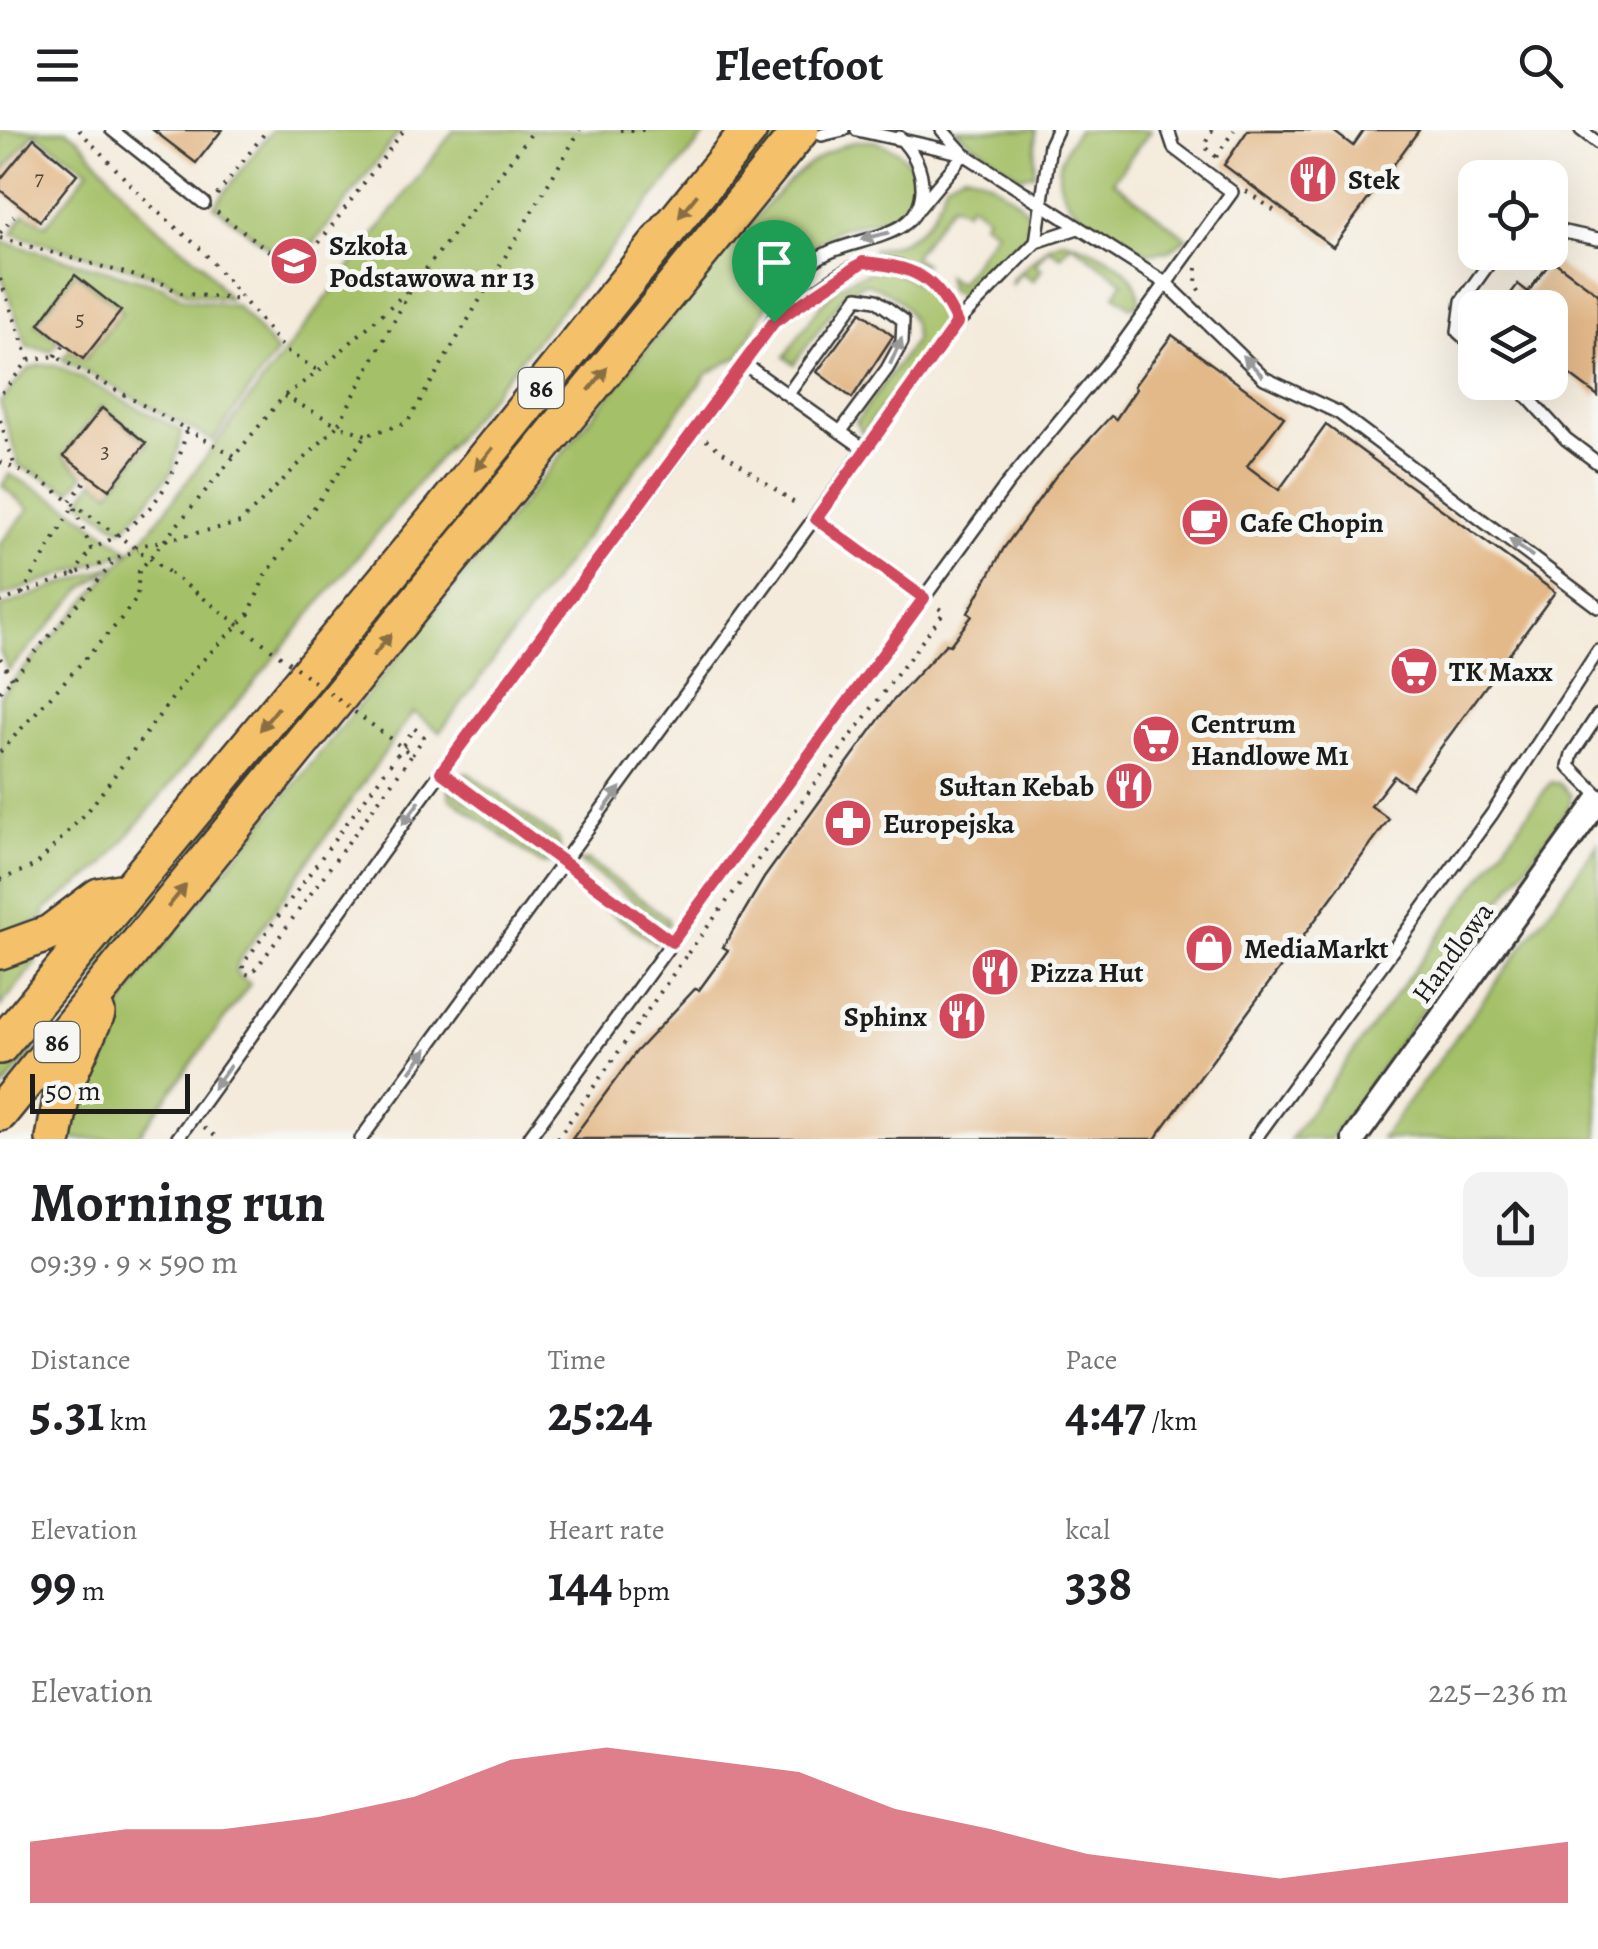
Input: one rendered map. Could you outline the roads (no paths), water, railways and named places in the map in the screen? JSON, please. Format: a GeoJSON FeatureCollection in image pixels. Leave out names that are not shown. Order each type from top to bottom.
{"type":"FeatureCollection","features":[{"type":"Feature","properties":{"kind":"main road","name":"86"},"geometry":{"type":"LineString","coordinates":[[0,1046],[749,130]]}},
{"type":"Feature","properties":{"kind":"main road","name":"86"},"geometry":{"type":"LineString","coordinates":[[0,1112],[700,254],[734,236],[830,131]]}},
{"type":"Feature","properties":{"kind":"main road"},"geometry":{"type":"LineString","coordinates":[[0,951],[50,933],[99,896],[130,890]]}},
{"type":"Feature","properties":{"kind":"main road"},"geometry":{"type":"LineString","coordinates":[[54,1139],[63,1088],[115,971]]}},
{"type":"Feature","properties":{"kind":"street","name":"Handlowa"},"geometry":{"type":"LineString","coordinates":[[1354,1139],[1598,798]]}},
{"type":"Feature","properties":{"kind":"lane"},"geometry":{"type":"LineString","coordinates":[[112,130],[204,203]]}},
{"type":"Feature","properties":{"kind":"lane"},"geometry":{"type":"LineString","coordinates":[[942,130],[964,154],[1166,284],[1264,378],[1339,414],[1598,607]]}},
{"type":"Feature","properties":{"kind":"lane"},"geometry":{"type":"LineString","coordinates":[[1036,242],[1050,145],[1057,130]]}},
{"type":"Feature","properties":{"kind":"lane"},"geometry":{"type":"LineString","coordinates":[[528,1139],[1037,444],[1118,350],[1232,192],[1174,148],[1168,130]]}},
{"type":"Feature","properties":{"kind":"lane"},"geometry":{"type":"LineString","coordinates":[[1581,130],[1598,143]]}},
{"type":"Feature","properties":{"kind":"lane"},"geometry":{"type":"LineString","coordinates":[[830,131],[898,137],[964,154]]}},
{"type":"Feature","properties":{"kind":"lane"},"geometry":{"type":"LineString","coordinates":[[898,137],[919,167],[920,208]]}},
{"type":"Feature","properties":{"kind":"lane"},"geometry":{"type":"LineString","coordinates":[[177,1139],[441,772],[696,432],[774,322],[806,269],[835,248],[895,230],[920,208],[964,154]]}},
{"type":"Feature","properties":{"kind":"lane"},"geometry":{"type":"LineString","coordinates":[[361,1139],[957,323],[1036,242],[1078,228]]}},
{"type":"Feature","properties":{"kind":"lane"},"geometry":{"type":"LineString","coordinates":[[1568,233],[1598,239]]}},
{"type":"Feature","properties":{"kind":"lane"},"geometry":{"type":"LineString","coordinates":[[774,322],[863,262],[906,267],[925,278],[946,298],[957,323]]}},
{"type":"Feature","properties":{"kind":"lane"},"geometry":{"type":"LineString","coordinates":[[788,394],[858,297],[892,310],[903,320],[902,342],[841,430]]}},
{"type":"Feature","properties":{"kind":"lane"},"geometry":{"type":"LineString","coordinates":[[744,364],[866,450]]}},
{"type":"Feature","properties":{"kind":"lane"},"geometry":{"type":"LineString","coordinates":[[1530,400],[1566,439],[1598,463]]}},
{"type":"Feature","properties":{"kind":"lane"},"geometry":{"type":"LineString","coordinates":[[1255,1139],[1492,814],[1598,651]]}},
{"type":"Feature","properties":{"kind":"lane"},"geometry":{"type":"LineString","coordinates":[[1598,715],[1572,754],[1569,766],[1598,798]]}},
{"type":"Feature","properties":{"kind":"place","name":"Stek"},"geometry":{"type":"Point","coordinates":[1313,179]}},
{"type":"Feature","properties":{"kind":"place","name":"Szkoła Podstawowa nr 13"},"geometry":{"type":"Point","coordinates":[294,261]}},
{"type":"Feature","properties":{"kind":"place","name":"Cafe Chopin"},"geometry":{"type":"Point","coordinates":[1205,522]}},
{"type":"Feature","properties":{"kind":"place","name":"TK Maxx"},"geometry":{"type":"Point","coordinates":[1414,671]}},
{"type":"Feature","properties":{"kind":"place","name":"Centrum Handlowe M1"},"geometry":{"type":"Point","coordinates":[1156,739]}},
{"type":"Feature","properties":{"kind":"place","name":"Sułtan Kebab"},"geometry":{"type":"Point","coordinates":[1129,786]}},
{"type":"Feature","properties":{"kind":"place","name":"Europejska"},"geometry":{"type":"Point","coordinates":[848,823]}},
{"type":"Feature","properties":{"kind":"place","name":"MediaMarkt"},"geometry":{"type":"Point","coordinates":[1209,948]}},
{"type":"Feature","properties":{"kind":"place","name":"Pizza Hut"},"geometry":{"type":"Point","coordinates":[995,972]}},
{"type":"Feature","properties":{"kind":"place","name":"Sphinx"},"geometry":{"type":"Point","coordinates":[962,1016]}}]}
